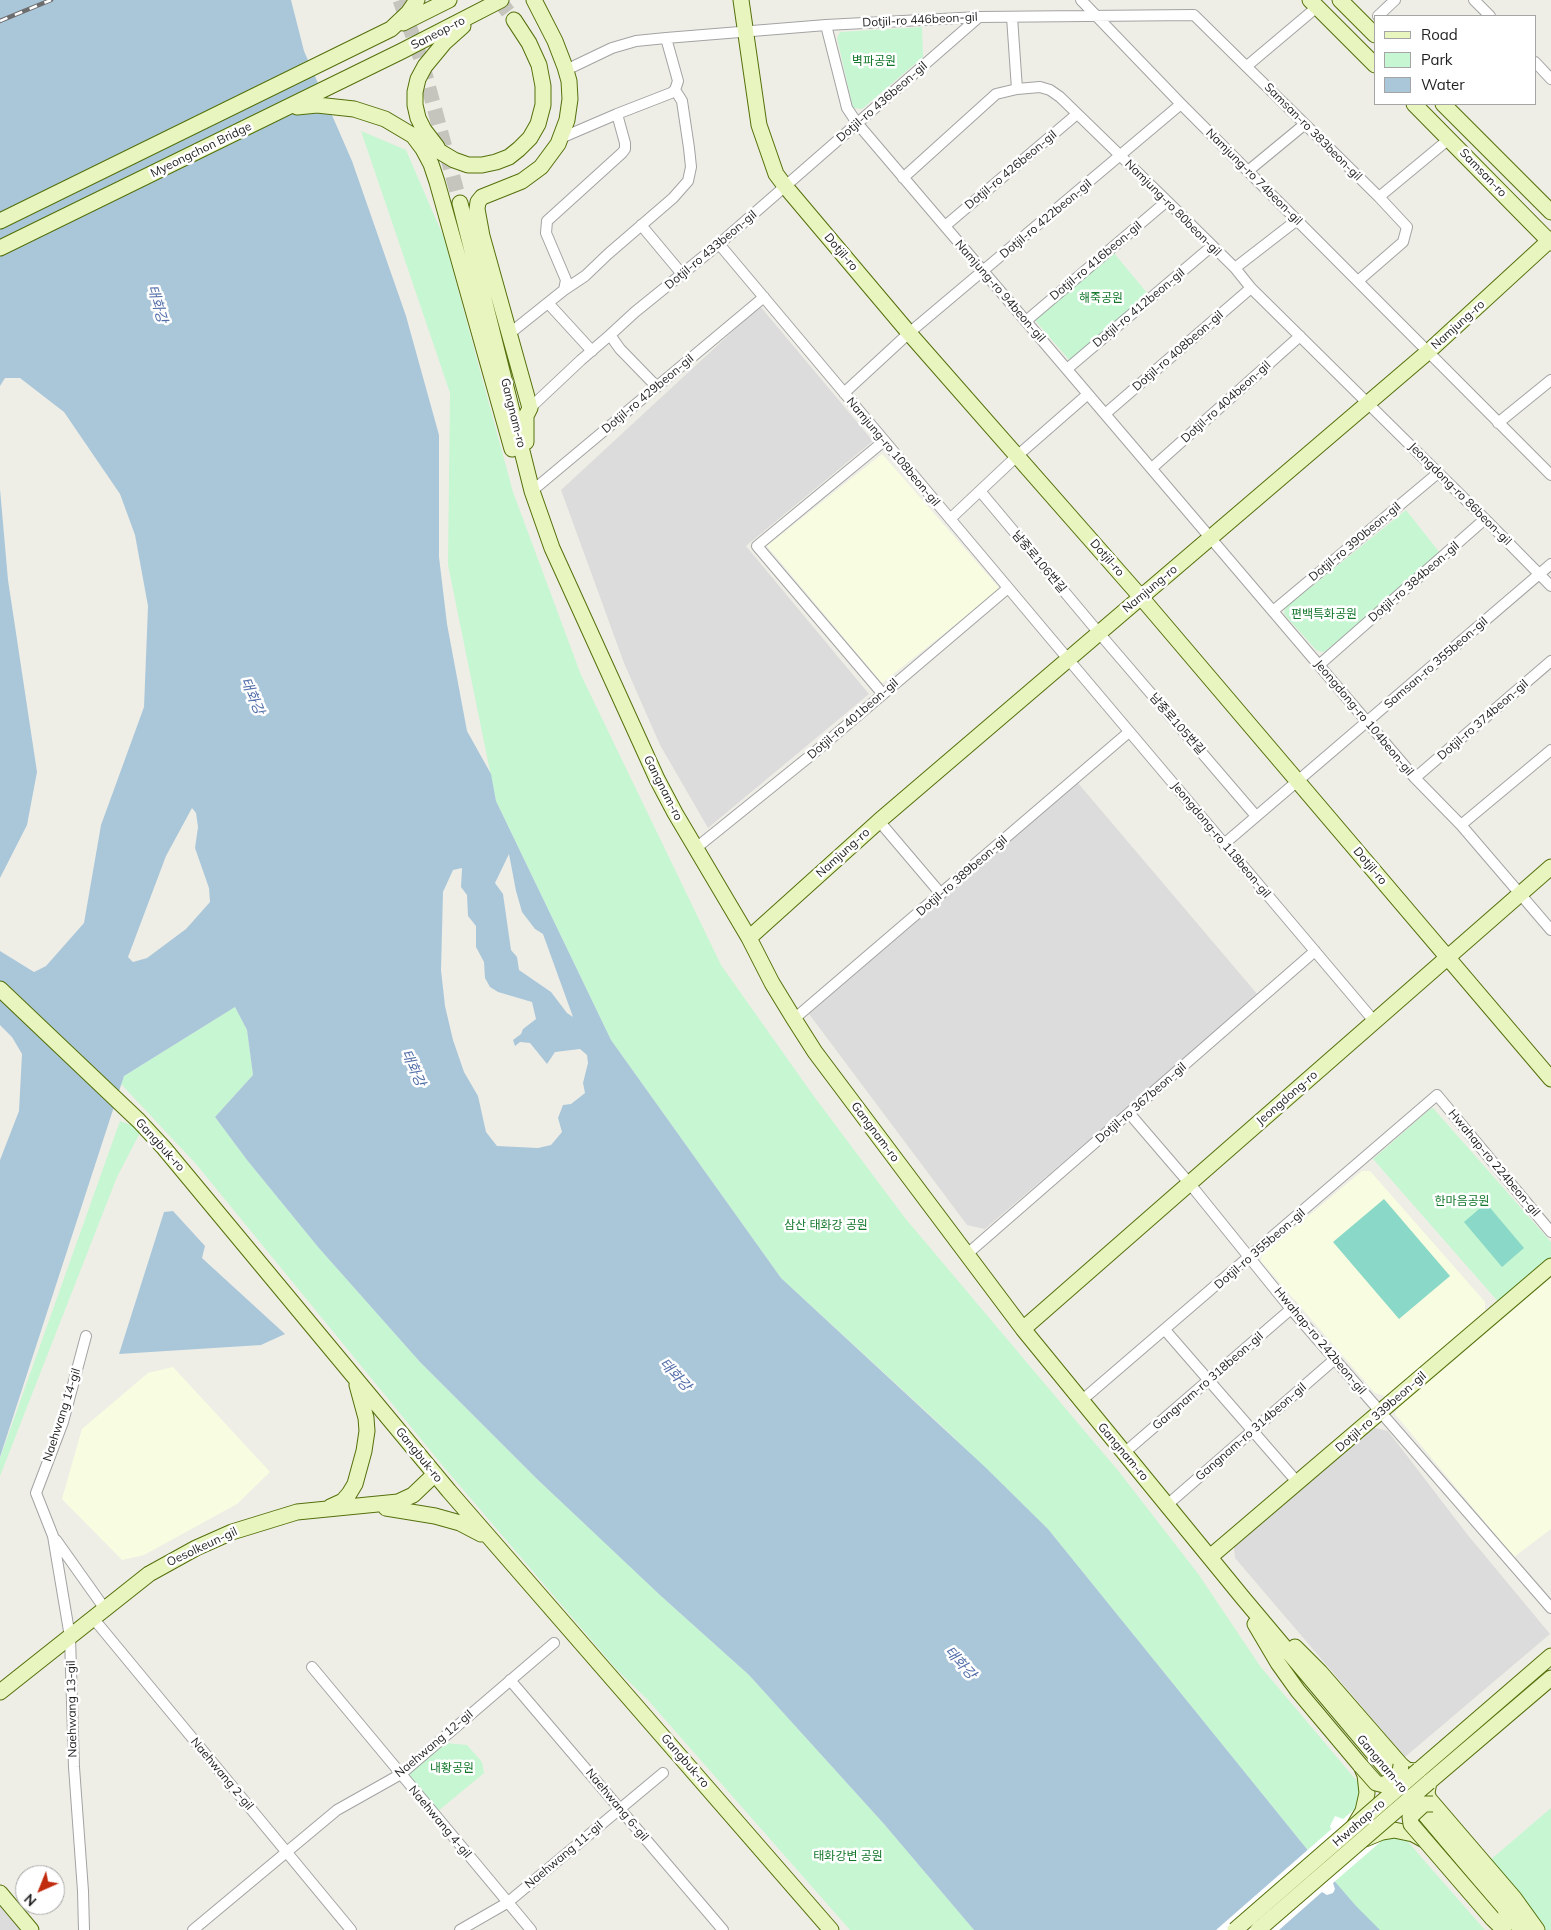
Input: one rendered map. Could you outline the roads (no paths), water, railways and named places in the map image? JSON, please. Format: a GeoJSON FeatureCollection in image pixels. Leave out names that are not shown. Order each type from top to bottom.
{"type":"FeatureCollection","features":[{"type":"Feature","properties":{"kind":"main road"},"geometry":{"type":"LineString","coordinates":[[390,29],[408,13],[417,0]]}},
{"type":"Feature","properties":{"kind":"main road","name":"Saneop-ro"},"geometry":{"type":"LineString","coordinates":[[390,29],[449,0]]}},
{"type":"Feature","properties":{"kind":"main road"},"geometry":{"type":"LineString","coordinates":[[526,468],[528,449],[526,416],[530,408],[477,217],[477,205],[480,199],[486,195],[522,181],[536,172],[551,156],[560,138],[570,109],[569,81],[566,70],[555,41],[534,0]]}},
{"type":"Feature","properties":{"kind":"main road","name":"Dotjil-ro"},"geometry":{"type":"LineString","coordinates":[[741,0],[759,125],[776,174],[785,186],[909,333],[1140,596],[1298,780],[1551,1079]]}},
{"type":"Feature","properties":{"kind":"main road"},"geometry":{"type":"LineString","coordinates":[[1340,0],[1372,27]]}},
{"type":"Feature","properties":{"kind":"main road"},"geometry":{"type":"LineString","coordinates":[[454,160],[432,142],[424,130],[415,105],[417,85],[425,66],[433,55],[458,30],[496,3]]}},
{"type":"Feature","properties":{"kind":"main road","name":"Saneop-ro"},"geometry":{"type":"LineString","coordinates":[[402,51],[496,3]]}},
{"type":"Feature","properties":{"kind":"main road"},"geometry":{"type":"LineString","coordinates":[[1314,4],[1374,64]]}},
{"type":"Feature","properties":{"kind":"main road"},"geometry":{"type":"LineString","coordinates":[[276,113],[317,104],[354,109],[385,119],[454,160],[468,165],[482,165],[509,157],[530,138],[538,124],[543,104],[543,86],[538,65],[530,43],[514,20]]}},
{"type":"Feature","properties":{"kind":"main road","name":"Myeongchon Bridge"},"geometry":{"type":"LineString","coordinates":[[0,222],[390,29]]}},
{"type":"Feature","properties":{"kind":"main road","name":"Myeongchon Bridge"},"geometry":{"type":"LineString","coordinates":[[0,248],[402,51]]}},
{"type":"Feature","properties":{"kind":"main road","name":"Samsan-ro"},"geometry":{"type":"LineString","coordinates":[[1415,105],[1550,241]]}},
{"type":"Feature","properties":{"kind":"main road","name":"Samsan-ro"},"geometry":{"type":"LineString","coordinates":[[1444,105],[1551,212]]}},
{"type":"Feature","properties":{"kind":"main road"},"geometry":{"type":"LineString","coordinates":[[414,137],[423,149],[438,182],[518,469],[537,520],[552,548]]}},
{"type":"Feature","properties":{"kind":"main road","name":"Gangnam-ro"},"geometry":{"type":"LineString","coordinates":[[460,203],[532,491],[552,548],[657,778],[794,1019],[816,1052],[966,1255],[1024,1330],[1242,1598],[1522,1930]]}},
{"type":"Feature","properties":{"kind":"main road","name":"Namjung-ro"},"geometry":{"type":"LineString","coordinates":[[749,938],[879,821],[1429,351],[1550,241]]}},
{"type":"Feature","properties":{"kind":"main road","name":"Jeongdong-ro"},"geometry":{"type":"LineString","coordinates":[[1024,1330],[1551,867]]}},
{"type":"Feature","properties":{"kind":"main road","name":"Gangbuk-ro"},"geometry":{"type":"LineString","coordinates":[[0,989],[139,1121],[164,1148],[434,1474],[831,1930]]}},
{"type":"Feature","properties":{"kind":"main road","name":"Dotjil-ro 339beon-gil"},"geometry":{"type":"LineString","coordinates":[[1210,1557],[1551,1266]]}},
{"type":"Feature","properties":{"kind":"main road"},"geometry":{"type":"LineString","coordinates":[[324,1509],[343,1501],[349,1494],[355,1484],[364,1451],[367,1431],[364,1403],[353,1374]]}},
{"type":"Feature","properties":{"kind":"main road","name":"Oesolkeun-gil"},"geometry":{"type":"LineString","coordinates":[[0,1692],[149,1574],[196,1548],[232,1532],[297,1512],[392,1504],[407,1499],[434,1474]]}},
{"type":"Feature","properties":{"kind":"main road"},"geometry":{"type":"LineString","coordinates":[[369,1506],[447,1519],[472,1528],[495,1545]]}},
{"type":"Feature","properties":{"kind":"main road"},"geometry":{"type":"LineString","coordinates":[[1242,1598],[1320,1672],[1401,1765],[1407,1770],[1420,1770]]}},
{"type":"Feature","properties":{"kind":"main road"},"geometry":{"type":"LineString","coordinates":[[1242,1598],[1260,1633],[1298,1691],[1376,1783],[1384,1785],[1400,1772],[1401,1765]]}},
{"type":"Feature","properties":{"kind":"main road","name":"Hwahap-ro"},"geometry":{"type":"LineString","coordinates":[[1258,1930],[1357,1835],[1420,1770],[1551,1656]]}},
{"type":"Feature","properties":{"kind":"main road","name":"Hwahap-ro"},"geometry":{"type":"LineString","coordinates":[[1235,1930],[1357,1835],[1430,1782],[1551,1678]]}},
{"type":"Feature","properties":{"kind":"main road"},"geometry":{"type":"LineString","coordinates":[[1361,1766],[1365,1775],[1367,1793],[1357,1835],[1394,1830],[1413,1834],[1426,1841]]}},
{"type":"Feature","properties":{"kind":"main road"},"geometry":{"type":"LineString","coordinates":[[1430,1782],[1427,1794],[1433,1804],[1514,1898],[1537,1930]]}},
{"type":"Feature","properties":{"kind":"main road"},"geometry":{"type":"LineString","coordinates":[[1433,1804],[1424,1804],[1410,1817],[1410,1820],[1504,1930]]}},
{"type":"Feature","properties":{"kind":"main road"},"geometry":{"type":"LineString","coordinates":[[0,1893],[31,1930]]}},
{"type":"Feature","properties":{"kind":"street","name":"Namjung-ro 74beon-gil"},"geometry":{"type":"LineString","coordinates":[[1081,0],[1181,104],[1551,475]]}},
{"type":"Feature","properties":{"kind":"street"},"geometry":{"type":"LineString","coordinates":[[1379,15],[1395,0]]}},
{"type":"Feature","properties":{"kind":"street"},"geometry":{"type":"LineString","coordinates":[[1474,0],[1489,15]]}},
{"type":"Feature","properties":{"kind":"street"},"geometry":{"type":"LineString","coordinates":[[1247,66],[1314,4]]}},
{"type":"Feature","properties":{"kind":"street","name":"Samsan-ro 383beon-gil"},"geometry":{"type":"LineString","coordinates":[[1096,16],[1194,15],[1379,197],[1407,227],[1403,242],[1358,281]]}},
{"type":"Feature","properties":{"kind":"street","name":"Dotjil-ro 446beon-gil"},"geometry":{"type":"LineString","coordinates":[[566,70],[612,48],[636,41],[826,25],[979,17],[1096,16]]}},
{"type":"Feature","properties":{"kind":"street","name":"Dotjil-ro 436beon-gil"},"geometry":{"type":"LineString","coordinates":[[785,186],[979,17]]}},
{"type":"Feature","properties":{"kind":"street"},"geometry":{"type":"LineString","coordinates":[[1012,17],[1017,89]]}},
{"type":"Feature","properties":{"kind":"street","name":"Namjung-ro 94beon-gil"},"geometry":{"type":"LineString","coordinates":[[826,25],[847,108],[856,124],[1211,538]]}},
{"type":"Feature","properties":{"kind":"street"},"geometry":{"type":"LineString","coordinates":[[560,138],[675,90],[678,81],[666,38]]}},
{"type":"Feature","properties":{"kind":"street"},"geometry":{"type":"LineString","coordinates":[[1536,63],[1551,79]]}},
{"type":"Feature","properties":{"kind":"street","name":"Namjung-ro 80beon-gil"},"geometry":{"type":"LineString","coordinates":[[903,178],[996,94],[1017,89],[1040,87],[1050,90],[1078,114],[1167,201],[1234,268],[1251,288],[1368,403]]}},
{"type":"Feature","properties":{"kind":"street"},"geometry":{"type":"LineString","coordinates":[[509,334],[564,290],[585,276],[680,190],[690,176],[689,148],[682,101],[675,90]]}},
{"type":"Feature","properties":{"kind":"street","name":"Dotjil-ro 422beon-gil"},"geometry":{"type":"LineString","coordinates":[[844,393],[909,333],[1181,104]]}},
{"type":"Feature","properties":{"kind":"street"},"geometry":{"type":"LineString","coordinates":[[564,290],[566,280],[546,233],[547,221],[625,149],[617,114]]}},
{"type":"Feature","properties":{"kind":"street","name":"Dotjil-ro 426beon-gil"},"geometry":{"type":"LineString","coordinates":[[944,226],[1078,114]]}},
{"type":"Feature","properties":{"kind":"street"},"geometry":{"type":"LineString","coordinates":[[1248,171],[1305,124]]}},
{"type":"Feature","properties":{"kind":"street"},"geometry":{"type":"LineString","coordinates":[[1379,197],[1449,139]]}},
{"type":"Feature","properties":{"kind":"street","name":"Dotjil-ro 433beon-gil"},"geometry":{"type":"LineString","coordinates":[[530,408],[636,312],[719,244],[785,186]]}},
{"type":"Feature","properties":{"kind":"street","name":"Dotjil-ro 416beon-gil"},"geometry":{"type":"LineString","coordinates":[[1026,321],[1167,201]]}},
{"type":"Feature","properties":{"kind":"street"},"geometry":{"type":"LineString","coordinates":[[1234,268],[1297,220]]}},
{"type":"Feature","properties":{"kind":"street"},"geometry":{"type":"LineString","coordinates":[[641,225],[682,274]]}},
{"type":"Feature","properties":{"kind":"street","name":"Namjung-ro 108beon-gil"},"geometry":{"type":"LineString","coordinates":[[719,244],[1068,660]]}},
{"type":"Feature","properties":{"kind":"street","name":"Dotjil-ro 412beon-gil"},"geometry":{"type":"LineString","coordinates":[[1067,369],[1212,246]]}},
{"type":"Feature","properties":{"kind":"street","name":"Dotjil-ro 408beon-gil"},"geometry":{"type":"LineString","coordinates":[[1105,414],[1251,288]]}},
{"type":"Feature","properties":{"kind":"street","name":"Dotjil-ro 429beon-gil"},"geometry":{"type":"LineString","coordinates":[[532,491],[764,298]]}},
{"type":"Feature","properties":{"kind":"street"},"geometry":{"type":"LineString","coordinates":[[548,303],[592,351]]}},
{"type":"Feature","properties":{"kind":"street"},"geometry":{"type":"LineString","coordinates":[[610,335],[620,349],[657,387]]}},
{"type":"Feature","properties":{"kind":"street","name":"Dotjil-ro 404beon-gil"},"geometry":{"type":"LineString","coordinates":[[1152,468],[1300,336]]}},
{"type":"Feature","properties":{"kind":"street"},"geometry":{"type":"LineString","coordinates":[[1498,423],[1551,380]]}},
{"type":"Feature","properties":{"kind":"street"},"geometry":{"type":"LineString","coordinates":[[950,519],[1017,456],[1088,394]]}},
{"type":"Feature","properties":{"kind":"street","name":"Jeongdong-ro 86beon-gil"},"geometry":{"type":"LineString","coordinates":[[1368,403],[1551,586]]}},
{"type":"Feature","properties":{"kind":"street"},"geometry":{"type":"LineString","coordinates":[[882,693],[757,546],[884,441]]}},
{"type":"Feature","properties":{"kind":"street","name":"Dotjil-ro 390beon-gil"},"geometry":{"type":"LineString","coordinates":[[1273,611],[1438,473]]}},
{"type":"Feature","properties":{"kind":"street","name":"남중로106번길"},"geometry":{"type":"LineString","coordinates":[[980,491],[1098,633]]}},
{"type":"Feature","properties":{"kind":"street","name":"Dotjil-ro 384beon-gil"},"geometry":{"type":"LineString","coordinates":[[1320,666],[1485,519]]}},
{"type":"Feature","properties":{"kind":"street","name":"Jeongdong-ro 104beon-gil"},"geometry":{"type":"LineString","coordinates":[[1211,538],[1415,778],[1461,825],[1551,930]]}},
{"type":"Feature","properties":{"kind":"street","name":"Samsan-ro 355beon-gil"},"geometry":{"type":"LineString","coordinates":[[1224,844],[1551,564]]}},
{"type":"Feature","properties":{"kind":"street","name":"Dotjil-ro 401beon-gil"},"geometry":{"type":"LineString","coordinates":[[696,848],[815,752],[882,693],[1008,588]]}},
{"type":"Feature","properties":{"kind":"street","name":"남중로105번길"},"geometry":{"type":"LineString","coordinates":[[1098,633],[1256,816]]}},
{"type":"Feature","properties":{"kind":"street","name":"Jeongdong-ro 118beon-gil"},"geometry":{"type":"LineString","coordinates":[[1068,660],[1374,1021]]}},
{"type":"Feature","properties":{"kind":"street","name":"Dotjil-ro 374beon-gil"},"geometry":{"type":"LineString","coordinates":[[1415,778],[1551,661]]}},
{"type":"Feature","properties":{"kind":"street","name":"Dotjil-ro 389beon-gil"},"geometry":{"type":"LineString","coordinates":[[794,1019],[1130,732]]}},
{"type":"Feature","properties":{"kind":"street"},"geometry":{"type":"LineString","coordinates":[[1461,825],[1551,750]]}},
{"type":"Feature","properties":{"kind":"street"},"geometry":{"type":"LineString","coordinates":[[879,821],[941,894]]}},
{"type":"Feature","properties":{"kind":"street","name":"Dotjil-ro 367beon-gil"},"geometry":{"type":"LineString","coordinates":[[966,1255],[1315,952]]}},
{"type":"Feature","properties":{"kind":"street","name":"Hwahap-ro 224beon-gil"},"geometry":{"type":"LineString","coordinates":[[1437,1095],[1551,1232]]}},
{"type":"Feature","properties":{"kind":"street","name":"Dotjil-ro 355beon-gil"},"geometry":{"type":"LineString","coordinates":[[1081,1401],[1437,1095]]}},
{"type":"Feature","properties":{"kind":"street","name":"Hwahap-ro 242beon-gil"},"geometry":{"type":"LineString","coordinates":[[1129,1113],[1190,1184],[1291,1309],[1551,1608]]}},
{"type":"Feature","properties":{"kind":"street","name":"Gangnam-ro 318beon-gil"},"geometry":{"type":"LineString","coordinates":[[1124,1453],[1291,1309]]}},
{"type":"Feature","properties":{"kind":"street"},"geometry":{"type":"LineString","coordinates":[[1165,1330],[1298,1483]]}},
{"type":"Feature","properties":{"kind":"street","name":"Naehwang 14-gil"},"geometry":{"type":"LineString","coordinates":[[36,1493],[63,1422],[86,1336]]}},
{"type":"Feature","properties":{"kind":"street","name":"Gangnam-ro 314beon-gil"},"geometry":{"type":"LineString","coordinates":[[1167,1505],[1335,1359]]}},
{"type":"Feature","properties":{"kind":"street","name":"Naehwang 13-gil"},"geometry":{"type":"LineString","coordinates":[[36,1493],[53,1536],[70,1637],[74,1767],[84,1930]]}},
{"type":"Feature","properties":{"kind":"street","name":"Naehwang 2-gil"},"geometry":{"type":"LineString","coordinates":[[53,1536],[99,1614],[286,1852],[351,1930]]}},
{"type":"Feature","properties":{"kind":"street","name":"Naehwang 12-gil"},"geometry":{"type":"LineString","coordinates":[[193,1930],[337,1810],[401,1774],[554,1644]]}},
{"type":"Feature","properties":{"kind":"street","name":"Naehwang 4-gil"},"geometry":{"type":"LineString","coordinates":[[312,1667],[531,1930]]}},
{"type":"Feature","properties":{"kind":"street","name":"Naehwang 6-gil"},"geometry":{"type":"LineString","coordinates":[[510,1680],[723,1930]]}},
{"type":"Feature","properties":{"kind":"street","name":"Naehwang 11-gil"},"geometry":{"type":"LineString","coordinates":[[460,1930],[508,1903],[663,1773]]}},
{"type":"Feature","properties":{"kind":"water","name":"태화강"},"geometry":{"type":"Polygon","coordinates":[[[0,0],[291,0],[304,51],[352,161],[406,316],[439,435],[439,557],[447,624],[467,731],[491,774],[496,801],[611,1040],[781,1278],[984,1466],[1048,1529],[1306,1848],[1356,1906],[1380,1930],[974,1930],[884,1824],[749,1675],[661,1596],[537,1479],[420,1362],[318,1247],[247,1160],[215,1117],[253,1075],[247,1030],[235,1007],[124,1076],[0,1457],[0,1160],[19,1111],[22,1054],[12,1037],[0,1025],[0,951],[34,972],[46,966],[84,923],[101,825],[144,707],[148,606],[135,535],[120,494],[64,412],[20,378],[5,378],[0,386],[0,0]],[[192,808],[166,856],[128,957],[133,962],[147,958],[186,929],[210,902],[209,888],[195,848],[198,827],[196,813],[192,808]],[[509,854],[495,883],[503,894],[511,950],[517,957],[519,970],[551,992],[567,1013],[573,1017],[543,934],[535,929],[522,912],[509,854]],[[462,868],[453,870],[443,892],[441,970],[445,1006],[453,1040],[464,1072],[478,1096],[486,1132],[497,1146],[538,1148],[551,1145],[562,1132],[558,1118],[563,1105],[571,1104],[585,1093],[583,1083],[588,1063],[587,1055],[580,1049],[555,1052],[547,1064],[530,1043],[520,1042],[515,1046],[513,1040],[536,1019],[532,1002],[498,992],[490,987],[485,978],[484,962],[476,947],[476,926],[468,916],[467,895],[461,887],[462,868]]]}},
{"type":"Feature","properties":{"kind":"water"},"geometry":{"type":"Polygon","coordinates":[[[0,489],[8,580],[37,772],[27,825],[0,878],[0,489]]]}},
{"type":"Feature","properties":{"kind":"water"},"geometry":{"type":"Polygon","coordinates":[[[173,1211],[205,1246],[202,1258],[285,1334],[261,1345],[119,1354],[164,1212],[173,1211]]]}},
{"type":"Feature","properties":{"kind":"tunnel"},"geometry":{"type":"LineString","coordinates":[[400,0],[421,59],[460,203]]}},
{"type":"Feature","properties":{"kind":"tunnel"},"geometry":{"type":"LineString","coordinates":[[499,0],[514,20]]}},
{"type":"Feature","properties":{"kind":"railway"},"geometry":{"type":"LineString","coordinates":[[0,21],[51,0]]}},
{"type":"Feature","properties":{"kind":"park label","name":"벽파공원"},"geometry":{"type":"Point","coordinates":[874,61]}},
{"type":"Feature","properties":{"kind":"park label","name":"해죽공원"},"geometry":{"type":"Point","coordinates":[1101,298]}},
{"type":"Feature","properties":{"kind":"park label","name":"편백특화공원"},"geometry":{"type":"Point","coordinates":[1324,614]}},
{"type":"Feature","properties":{"kind":"park label","name":"한마음공원"},"geometry":{"type":"Point","coordinates":[1462,1201]}},
{"type":"Feature","properties":{"kind":"park label","name":"삼산 태화강 공원"},"geometry":{"type":"Point","coordinates":[826,1225]}},
{"type":"Feature","properties":{"kind":"park label","name":"내황공원"},"geometry":{"type":"Point","coordinates":[452,1768]}},
{"type":"Feature","properties":{"kind":"park label","name":"태화강변 공원"},"geometry":{"type":"Point","coordinates":[848,1856]}}]}
